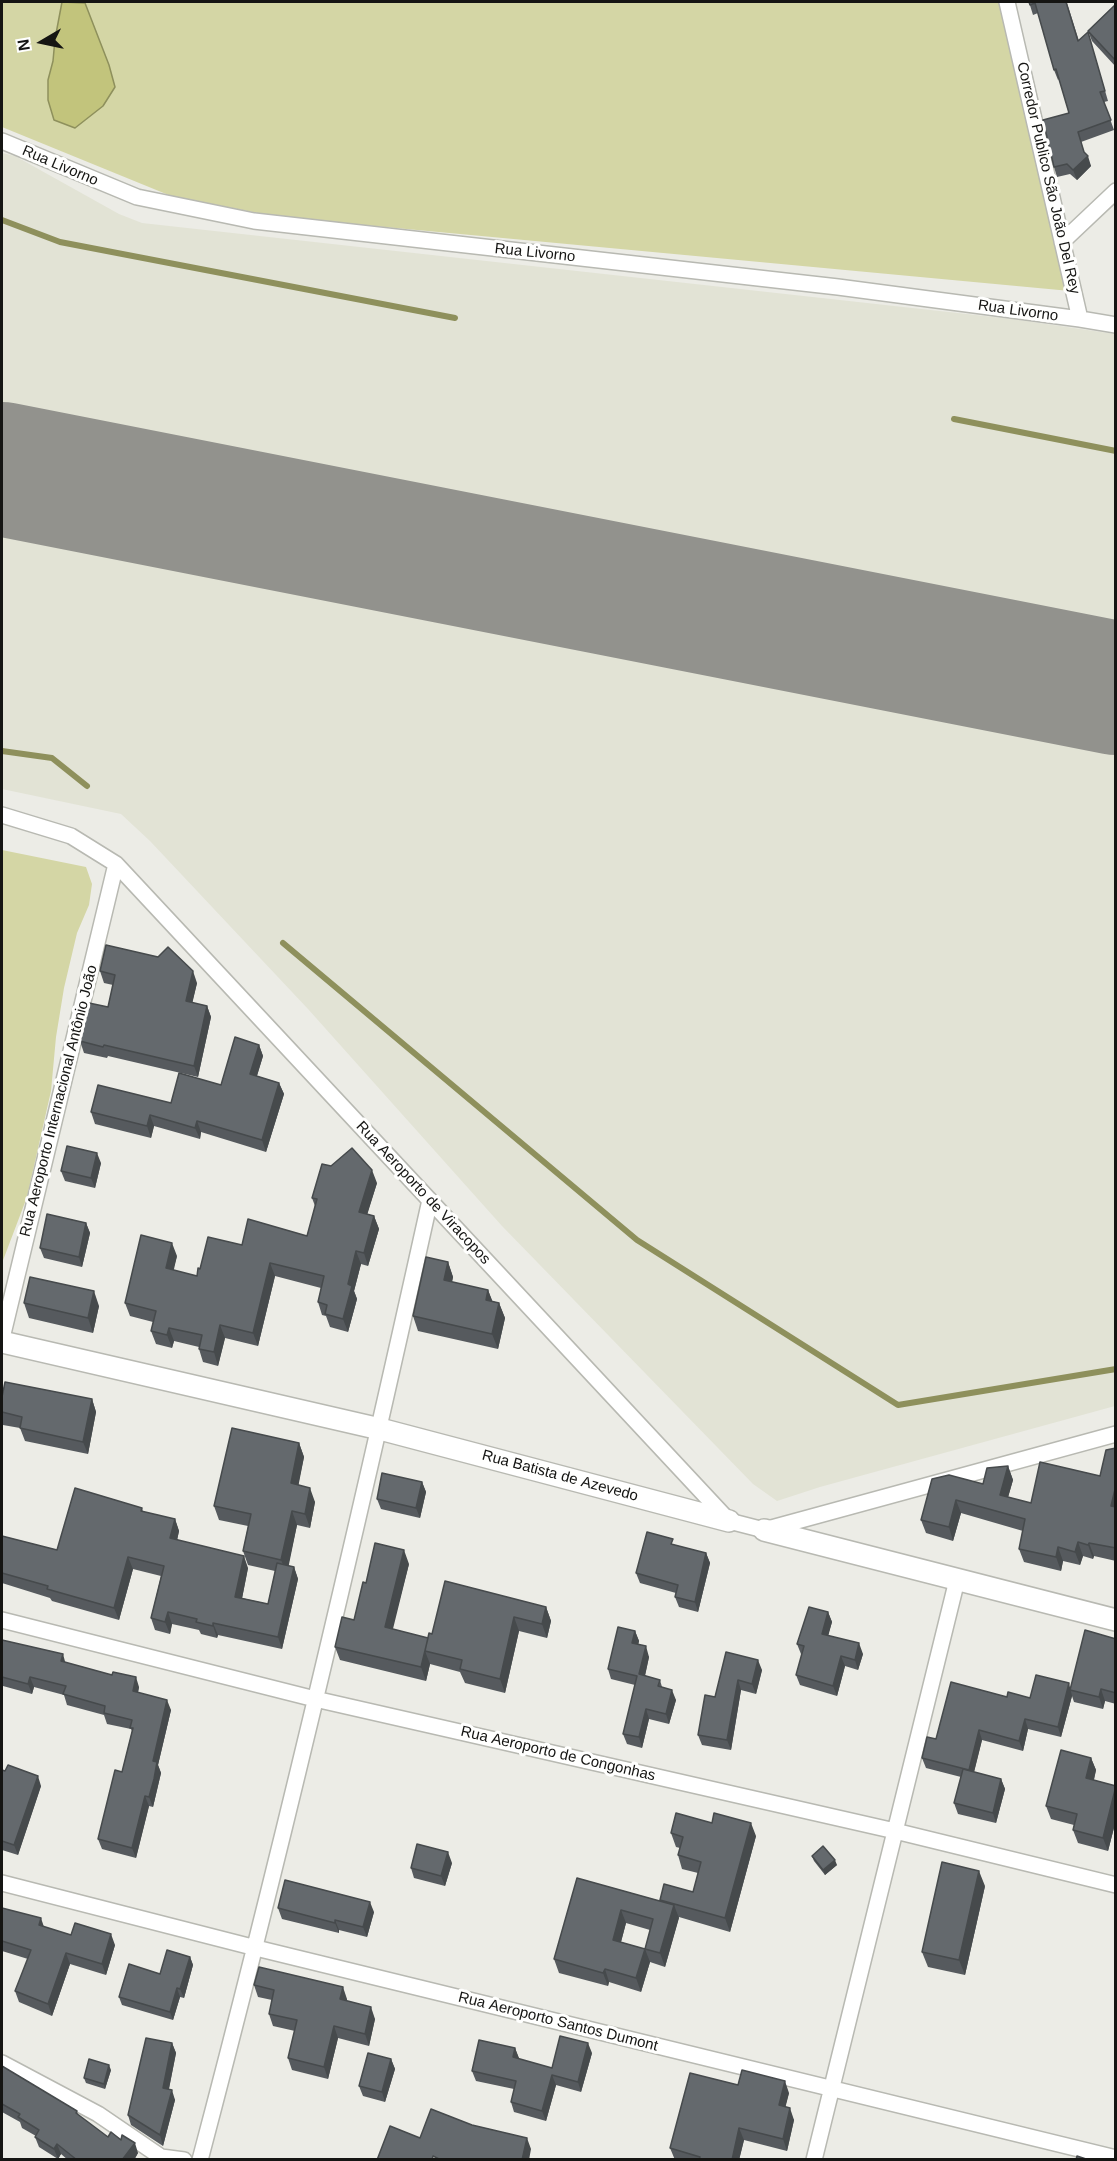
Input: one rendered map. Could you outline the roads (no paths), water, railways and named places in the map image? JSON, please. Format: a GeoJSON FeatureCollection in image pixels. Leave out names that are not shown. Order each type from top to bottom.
{"type":"FeatureCollection","features":[{"type":"Feature","properties":{"kind":"street","name":"Corredor Publico São João Del Rey"},"geometry":{"type":"LineString","coordinates":[[1007,2],[1080,319]]}},
{"type":"Feature","properties":{"kind":"street","name":"Rua Livorno"},"geometry":{"type":"LineString","coordinates":[[2,141],[137,198],[254,221],[838,287],[1080,319]]}},
{"type":"Feature","properties":{"kind":"street"},"geometry":{"type":"LineString","coordinates":[[1062,242],[1116,191]]}},
{"type":"Feature","properties":{"kind":"street"},"geometry":{"type":"LineString","coordinates":[[1080,319],[1116,325]]}},
{"type":"Feature","properties":{"kind":"street","name":"Rua Aeroporto de Viracopos"},"geometry":{"type":"LineString","coordinates":[[2,814],[71,836],[116,864],[729,1521]]}},
{"type":"Feature","properties":{"kind":"street","name":"Rua Aeroporto Internacional Antônio João"},"geometry":{"type":"LineString","coordinates":[[2,1338],[116,864]]}},
{"type":"Feature","properties":{"kind":"street"},"geometry":{"type":"LineString","coordinates":[[200,2160],[256,1948],[380,1429],[430,1200]]}},
{"type":"Feature","properties":{"kind":"street","name":"Rua Batista de Azevedo"},"geometry":{"type":"LineString","coordinates":[[2,1342],[380,1429],[1116,1620]]}},
{"type":"Feature","properties":{"kind":"street"},"geometry":{"type":"LineString","coordinates":[[764,1530],[1116,1434]]}},
{"type":"Feature","properties":{"kind":"street"},"geometry":{"type":"LineString","coordinates":[[814,2160],[957,1580]]}},
{"type":"Feature","properties":{"kind":"street","name":"Rua Aeroporto de Congonhas"},"geometry":{"type":"LineString","coordinates":[[2,1620],[315,1699],[895,1831],[1116,1885]]}},
{"type":"Feature","properties":{"kind":"street","name":"Rua Aeroporto Santos Dumont"},"geometry":{"type":"LineString","coordinates":[[2,1883],[256,1948],[1116,2158]]}},
{"type":"Feature","properties":{"kind":"street"},"geometry":{"type":"LineString","coordinates":[[2,2063],[98,2114],[161,2157],[184,2160]]}},
{"type":"Feature","properties":{"kind":"waterway"},"geometry":{"type":"LineString","coordinates":[[2,220],[60,242],[455,318]]}},
{"type":"Feature","properties":{"kind":"waterway"},"geometry":{"type":"LineString","coordinates":[[954,419],[1116,451]]}},
{"type":"Feature","properties":{"kind":"waterway"},"geometry":{"type":"LineString","coordinates":[[2,751],[52,758],[87,786]]}},
{"type":"Feature","properties":{"kind":"waterway"},"geometry":{"type":"LineString","coordinates":[[283,943],[637,1240],[898,1405],[1116,1369]]}}]}
